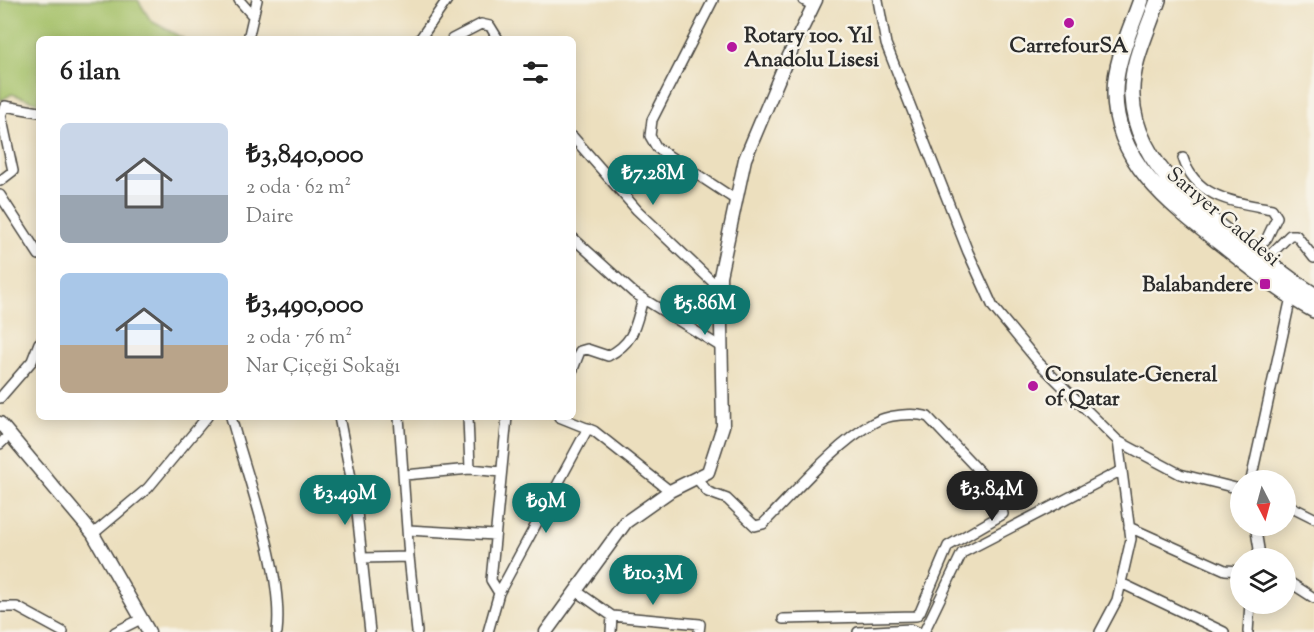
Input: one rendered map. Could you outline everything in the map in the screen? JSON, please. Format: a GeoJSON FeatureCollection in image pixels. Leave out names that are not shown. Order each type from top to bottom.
{"type":"FeatureCollection","features":[{"type":"Feature","properties":{"kind":"main road","name":"Sarıyer Caddesi"},"geometry":{"type":"LineString","coordinates":[[1141,0],[1121,59],[1115,93],[1121,133],[1141,171],[1170,203],[1291,297],[1314,310]]}},
{"type":"Feature","properties":{"kind":"main road","name":"Sarıyer Caddesi"},"geometry":{"type":"LineString","coordinates":[[1158,0],[1133,76],[1132,96],[1139,130],[1152,156],[1171,184],[1260,256],[1314,295]]}},
{"type":"Feature","properties":{"kind":"street"},"geometry":{"type":"LineString","coordinates":[[239,0],[253,16]]}},
{"type":"Feature","properties":{"kind":"street"},"geometry":{"type":"LineString","coordinates":[[249,36],[256,0]]}},
{"type":"Feature","properties":{"kind":"street"},"geometry":{"type":"LineString","coordinates":[[422,36],[447,0]]}},
{"type":"Feature","properties":{"kind":"street"},"geometry":{"type":"LineString","coordinates":[[712,0],[652,120],[651,135],[657,148],[736,200]]}},
{"type":"Feature","properties":{"kind":"street"},"geometry":{"type":"LineString","coordinates":[[878,0],[886,44],[968,252],[993,307],[1040,364],[1118,441],[1180,474],[1230,486]]}},
{"type":"Feature","properties":{"kind":"street"},"geometry":{"type":"LineString","coordinates":[[546,632],[626,522],[670,491],[698,480],[708,472],[723,426],[720,276],[736,200],[745,159],[811,2]]}},
{"type":"Feature","properties":{"kind":"street"},"geometry":{"type":"LineString","coordinates":[[458,36],[481,24],[490,26],[496,36]]}},
{"type":"Feature","properties":{"kind":"street"},"geometry":{"type":"LineString","coordinates":[[0,181],[13,171],[2,115],[5,106],[36,111]]}},
{"type":"Feature","properties":{"kind":"street"},"geometry":{"type":"LineString","coordinates":[[576,140],[637,210],[720,289]]}},
{"type":"Feature","properties":{"kind":"street"},"geometry":{"type":"LineString","coordinates":[[1183,158],[1187,171],[1203,189],[1224,200],[1272,209],[1277,217],[1260,256]]}},
{"type":"Feature","properties":{"kind":"street"},"geometry":{"type":"LineString","coordinates":[[0,195],[36,250]]}},
{"type":"Feature","properties":{"kind":"street"},"geometry":{"type":"LineString","coordinates":[[1260,256],[1290,235],[1296,235],[1314,258]]}},
{"type":"Feature","properties":{"kind":"street"},"geometry":{"type":"LineString","coordinates":[[576,241],[643,299],[721,347]]}},
{"type":"Feature","properties":{"kind":"street"},"geometry":{"type":"LineString","coordinates":[[1253,470],[1291,297]]}},
{"type":"Feature","properties":{"kind":"street"},"geometry":{"type":"LineString","coordinates":[[576,361],[580,351],[588,349],[608,356],[624,348],[633,334],[643,299]]}},
{"type":"Feature","properties":{"kind":"street"},"geometry":{"type":"LineString","coordinates":[[0,398],[32,361],[36,351]]}},
{"type":"Feature","properties":{"kind":"street"},"geometry":{"type":"LineString","coordinates":[[698,480],[708,492],[728,499],[755,526],[763,524],[850,440],[875,421],[919,414],[928,417],[997,490],[1003,514],[948,546],[920,612],[916,616],[783,619]]}},
{"type":"Feature","properties":{"kind":"street"},"geometry":{"type":"LineString","coordinates":[[93,534],[148,488],[205,420]]}},
{"type":"Feature","properties":{"kind":"street"},"geometry":{"type":"LineString","coordinates":[[232,420],[266,541],[280,607],[278,632]]}},
{"type":"Feature","properties":{"kind":"street"},"geometry":{"type":"LineString","coordinates":[[340,420],[356,503],[370,632]]}},
{"type":"Feature","properties":{"kind":"street"},"geometry":{"type":"LineString","coordinates":[[399,420],[417,632]]}},
{"type":"Feature","properties":{"kind":"street"},"geometry":{"type":"LineString","coordinates":[[468,420],[470,469]]}},
{"type":"Feature","properties":{"kind":"street"},"geometry":{"type":"LineString","coordinates":[[499,593],[490,580],[507,420]]}},
{"type":"Feature","properties":{"kind":"street"},"geometry":{"type":"LineString","coordinates":[[568,420],[588,428],[670,491]]}},
{"type":"Feature","properties":{"kind":"street"},"geometry":{"type":"LineString","coordinates":[[0,423],[93,534],[149,632]]}},
{"type":"Feature","properties":{"kind":"street"},"geometry":{"type":"LineString","coordinates":[[488,632],[499,593],[588,428]]}},
{"type":"Feature","properties":{"kind":"street"},"geometry":{"type":"LineString","coordinates":[[0,444],[10,434]]}},
{"type":"Feature","properties":{"kind":"street"},"geometry":{"type":"LineString","coordinates":[[1100,632],[1117,600],[1131,539],[1118,441]]}},
{"type":"Feature","properties":{"kind":"street"},"geometry":{"type":"LineString","coordinates":[[405,474],[470,469],[501,472]]}},
{"type":"Feature","properties":{"kind":"street"},"geometry":{"type":"LineString","coordinates":[[924,632],[962,553],[1122,470]]}},
{"type":"Feature","properties":{"kind":"street"},"geometry":{"type":"LineString","coordinates":[[1296,509],[1314,518]]}},
{"type":"Feature","properties":{"kind":"street"},"geometry":{"type":"LineString","coordinates":[[1129,527],[1230,570]]}},
{"type":"Feature","properties":{"kind":"street"},"geometry":{"type":"LineString","coordinates":[[408,530],[495,535]]}},
{"type":"Feature","properties":{"kind":"street"},"geometry":{"type":"LineString","coordinates":[[362,558],[410,557]]}},
{"type":"Feature","properties":{"kind":"street"},"geometry":{"type":"LineString","coordinates":[[1121,583],[1224,632]]}},
{"type":"Feature","properties":{"kind":"street"},"geometry":{"type":"LineString","coordinates":[[1296,586],[1314,598]]}},
{"type":"Feature","properties":{"kind":"street"},"geometry":{"type":"LineString","coordinates":[[576,590],[612,616],[700,624],[699,632]]}},
{"type":"Feature","properties":{"kind":"street"},"geometry":{"type":"LineString","coordinates":[[0,607],[17,607],[63,632]]}},
{"type":"Feature","properties":{"kind":"street"},"geometry":{"type":"LineString","coordinates":[[1248,632],[1249,614]]}},
{"type":"Feature","properties":{"kind":"street"},"geometry":{"type":"LineString","coordinates":[[611,632],[612,616]]}},
{"type":"Feature","properties":{"kind":"street"},"geometry":{"type":"LineString","coordinates":[[115,632],[141,619]]}},
{"type":"Feature","properties":{"kind":"street"},"geometry":{"type":"LineString","coordinates":[[858,632],[910,629],[918,632]]}},
{"type":"Feature","properties":{"kind":"green space"},"geometry":{"type":"Polygon","coordinates":[[[0,0],[138,0],[151,21],[178,36],[36,36],[36,102],[12,94],[0,101],[0,0]]]}},
{"type":"Feature","properties":{"kind":"place","name":"CarrefourSA"},"geometry":{"type":"Point","coordinates":[1069,23]}},
{"type":"Feature","properties":{"kind":"place","name":"Rotary 100. Yıl Anadolu Lisesi"},"geometry":{"type":"Point","coordinates":[732,47]}},
{"type":"Feature","properties":{"kind":"place","name":"Balabandere"},"geometry":{"type":"Point","coordinates":[1265,284]}},
{"type":"Feature","properties":{"kind":"place","name":"Consulate-General of Qatar"},"geometry":{"type":"Point","coordinates":[1033,386]}}]}
